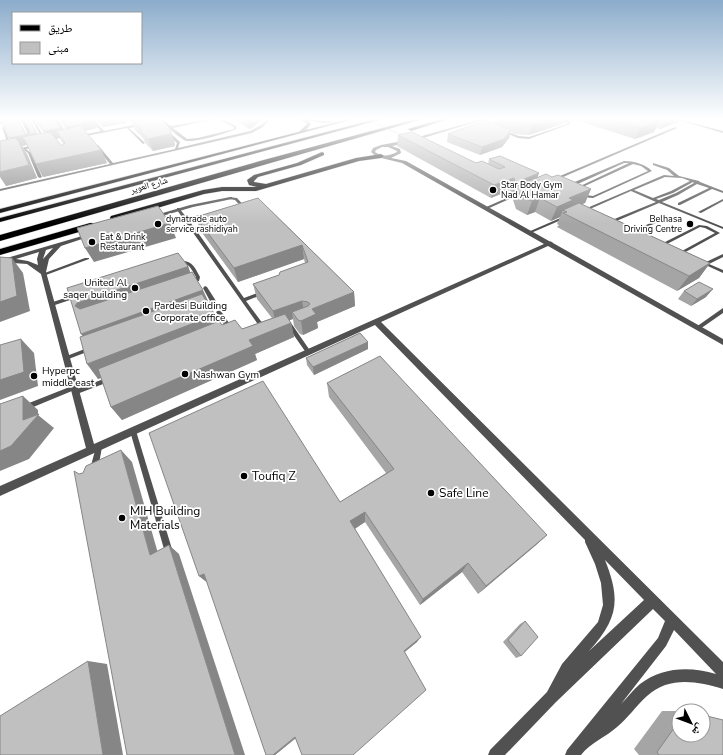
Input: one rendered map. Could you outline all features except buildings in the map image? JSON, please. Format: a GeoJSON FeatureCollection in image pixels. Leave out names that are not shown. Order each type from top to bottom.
{"type":"FeatureCollection","features":[{"type":"Feature","properties":{"kind":"highway","name":"شارع العوير"},"geometry":{"type":"LineString","coordinates":[[0,220],[247,154]]}},
{"type":"Feature","properties":{"kind":"highway","name":"شارع العوير"},"geometry":{"type":"LineString","coordinates":[[0,238],[290,154]]}},
{"type":"Feature","properties":{"kind":"highway"},"geometry":{"type":"LineString","coordinates":[[74,217],[140,203],[321,154]]}},
{"type":"Feature","properties":{"kind":"highway"},"geometry":{"type":"LineString","coordinates":[[323,154],[254,177],[250,180],[250,183],[254,185],[264,185],[360,154]]}},
{"type":"Feature","properties":{"kind":"highway"},"geometry":{"type":"LineString","coordinates":[[0,252],[203,192],[222,189],[244,190],[262,188],[358,159],[383,156]]}},
{"type":"Feature","properties":{"kind":"main road"},"geometry":{"type":"LineString","coordinates":[[0,211],[216,154]]}},
{"type":"Feature","properties":{"kind":"street"},"geometry":{"type":"LineString","coordinates":[[376,154],[404,162],[723,342]]}},
{"type":"Feature","properties":{"kind":"street"},"geometry":{"type":"LineString","coordinates":[[383,156],[394,156],[397,154]]}},
{"type":"Feature","properties":{"kind":"street"},"geometry":{"type":"LineString","coordinates":[[401,154],[404,162]]}},
{"type":"Feature","properties":{"kind":"street"},"geometry":{"type":"LineString","coordinates":[[148,218],[178,209],[230,198]]}},
{"type":"Feature","properties":{"kind":"street"},"geometry":{"type":"LineString","coordinates":[[2,261],[97,233]]}},
{"type":"Feature","properties":{"kind":"street"},"geometry":{"type":"LineString","coordinates":[[44,274],[46,259],[60,244]]}},
{"type":"Feature","properties":{"kind":"street"},"geometry":{"type":"LineString","coordinates":[[0,491],[550,244]]}},
{"type":"Feature","properties":{"kind":"street"},"geometry":{"type":"LineString","coordinates":[[44,249],[39,258],[75,390],[95,448]]}},
{"type":"Feature","properties":{"kind":"street"},"geometry":{"type":"LineString","coordinates":[[2,261],[30,262],[44,274]]}},
{"type":"Feature","properties":{"kind":"street"},"geometry":{"type":"LineString","coordinates":[[376,322],[723,671]]}},
{"type":"Feature","properties":{"kind":"street"},"geometry":{"type":"LineString","coordinates":[[551,697],[565,670],[601,627],[606,617],[608,606],[608,584],[604,572],[585,533]]}},
{"type":"Feature","properties":{"kind":"street"},"geometry":{"type":"LineString","coordinates":[[495,755],[551,697],[653,601]]}},
{"type":"Feature","properties":{"kind":"street"},"geometry":{"type":"LineString","coordinates":[[572,755],[662,642],[672,620]]}},
{"type":"Feature","properties":{"kind":"street"},"geometry":{"type":"LineString","coordinates":[[582,742],[612,722],[646,688],[659,680],[673,676],[688,675],[705,676],[723,682]]}},
{"type":"Feature","properties":{"kind":"lane"},"geometry":{"type":"LineString","coordinates":[[30,154],[40,177]]}},
{"type":"Feature","properties":{"kind":"lane"},"geometry":{"type":"LineString","coordinates":[[104,154],[112,164]]}},
{"type":"Feature","properties":{"kind":"lane"},"geometry":{"type":"LineString","coordinates":[[0,190],[154,154]]}},
{"type":"Feature","properties":{"kind":"lane"},"geometry":{"type":"LineString","coordinates":[[551,181],[615,154]]}},
{"type":"Feature","properties":{"kind":"lane"},"geometry":{"type":"LineString","coordinates":[[587,197],[596,196],[650,171],[633,163],[624,162],[569,186],[569,188],[587,197],[589,201],[596,205]]}},
{"type":"Feature","properties":{"kind":"lane"},"geometry":{"type":"LineString","coordinates":[[654,164],[668,169],[677,176]]}},
{"type":"Feature","properties":{"kind":"lane"},"geometry":{"type":"LineString","coordinates":[[579,212],[665,176],[677,176],[698,182],[723,192]]}},
{"type":"Feature","properties":{"kind":"lane"},"geometry":{"type":"LineString","coordinates":[[652,199],[672,192],[693,181]]}},
{"type":"Feature","properties":{"kind":"lane"},"geometry":{"type":"LineString","coordinates":[[613,221],[677,194],[698,182]]}},
{"type":"Feature","properties":{"kind":"lane"},"geometry":{"type":"LineString","coordinates":[[679,204],[712,188]]}},
{"type":"Feature","properties":{"kind":"lane"},"geometry":{"type":"LineString","coordinates":[[631,190],[723,228]]}},
{"type":"Feature","properties":{"kind":"lane"},"geometry":{"type":"LineString","coordinates":[[486,208],[522,193]]}},
{"type":"Feature","properties":{"kind":"lane"},"geometry":{"type":"LineString","coordinates":[[230,198],[236,199],[241,204],[247,211],[244,214]]}},
{"type":"Feature","properties":{"kind":"lane"},"geometry":{"type":"LineString","coordinates":[[700,212],[723,200]]}},
{"type":"Feature","properties":{"kind":"lane"},"geometry":{"type":"LineString","coordinates":[[234,206],[241,204]]}},
{"type":"Feature","properties":{"kind":"lane"},"geometry":{"type":"LineString","coordinates":[[178,209],[262,327],[264,329],[271,330]]}},
{"type":"Feature","properties":{"kind":"lane"},"geometry":{"type":"LineString","coordinates":[[586,209],[593,212]]}},
{"type":"Feature","properties":{"kind":"lane"},"geometry":{"type":"LineString","coordinates":[[186,220],[207,214]]}},
{"type":"Feature","properties":{"kind":"lane"},"geometry":{"type":"LineString","coordinates":[[530,232],[572,214]]}},
{"type":"Feature","properties":{"kind":"lane"},"geometry":{"type":"LineString","coordinates":[[635,231],[667,217]]}},
{"type":"Feature","properties":{"kind":"lane"},"geometry":{"type":"LineString","coordinates":[[606,218],[618,223]]}},
{"type":"Feature","properties":{"kind":"lane"},"geometry":{"type":"LineString","coordinates":[[193,229],[214,223]]}},
{"type":"Feature","properties":{"kind":"lane"},"geometry":{"type":"LineString","coordinates":[[663,244],[699,226],[706,227],[718,233],[682,253]]}},
{"type":"Feature","properties":{"kind":"lane"},"geometry":{"type":"LineString","coordinates":[[630,229],[642,234]]}},
{"type":"Feature","properties":{"kind":"lane"},"geometry":{"type":"LineString","coordinates":[[656,241],[670,247]]}},
{"type":"Feature","properties":{"kind":"lane"},"geometry":{"type":"LineString","coordinates":[[676,250],[688,256]]}},
{"type":"Feature","properties":{"kind":"lane"},"geometry":{"type":"LineString","coordinates":[[706,264],[723,255]]}},
{"type":"Feature","properties":{"kind":"lane"},"geometry":{"type":"LineString","coordinates":[[44,274],[87,259]]}},
{"type":"Feature","properties":{"kind":"lane"},"geometry":{"type":"LineString","coordinates":[[694,259],[723,272]]}},
{"type":"Feature","properties":{"kind":"lane"},"geometry":{"type":"LineString","coordinates":[[174,265],[188,262],[198,277],[196,280],[185,284]]}},
{"type":"Feature","properties":{"kind":"lane"},"geometry":{"type":"LineString","coordinates":[[193,311],[212,302],[213,300],[205,288]]}},
{"type":"Feature","properties":{"kind":"lane"},"geometry":{"type":"LineString","coordinates":[[243,300],[265,292]]}},
{"type":"Feature","properties":{"kind":"lane"},"geometry":{"type":"LineString","coordinates":[[52,304],[85,293]]}},
{"type":"Feature","properties":{"kind":"lane"},"geometry":{"type":"LineString","coordinates":[[698,328],[723,310]]}},
{"type":"Feature","properties":{"kind":"lane"},"geometry":{"type":"LineString","coordinates":[[219,312],[228,326],[228,330],[222,334]]}},
{"type":"Feature","properties":{"kind":"lane"},"geometry":{"type":"LineString","coordinates":[[282,327],[292,323],[309,352]]}},
{"type":"Feature","properties":{"kind":"lane"},"geometry":{"type":"LineString","coordinates":[[66,358],[96,347]]}},
{"type":"Feature","properties":{"kind":"lane"},"geometry":{"type":"LineString","coordinates":[[22,408],[112,378]]}},
{"type":"Feature","properties":{"kind":"lane"},"geometry":{"type":"LineString","coordinates":[[133,431],[168,550]]}},
{"type":"Feature","properties":{"kind":"lane"},"geometry":{"type":"LineString","coordinates":[[93,474],[95,448]]}},
{"type":"Feature","properties":{"kind":"place","name":"Star Body Gym Nad Al Hamar"},"geometry":{"type":"Point","coordinates":[493,190]}},
{"type":"Feature","properties":{"kind":"place","name":"dynatrade auto service rashidiyah"},"geometry":{"type":"Point","coordinates":[158,224]}},
{"type":"Feature","properties":{"kind":"place","name":"Belhasa Driving Centre"},"geometry":{"type":"Point","coordinates":[690,224]}},
{"type":"Feature","properties":{"kind":"place","name":"Eat & Drink Restaurant"},"geometry":{"type":"Point","coordinates":[92,242]}},
{"type":"Feature","properties":{"kind":"place","name":"United Al saqer building"},"geometry":{"type":"Point","coordinates":[135,288]}},
{"type":"Feature","properties":{"kind":"place","name":"Pardesi Building Corporate office"},"geometry":{"type":"Point","coordinates":[146,311]}},
{"type":"Feature","properties":{"kind":"place","name":"Nashwan Gym"},"geometry":{"type":"Point","coordinates":[185,374]}},
{"type":"Feature","properties":{"kind":"place","name":"Hyperpc middle east"},"geometry":{"type":"Point","coordinates":[34,376]}},
{"type":"Feature","properties":{"kind":"place","name":"Toufiq Z"},"geometry":{"type":"Point","coordinates":[244,476]}},
{"type":"Feature","properties":{"kind":"place","name":"Safe Line"},"geometry":{"type":"Point","coordinates":[431,493]}},
{"type":"Feature","properties":{"kind":"place","name":"MIH Building Materials"},"geometry":{"type":"Point","coordinates":[122,518]}}]}
